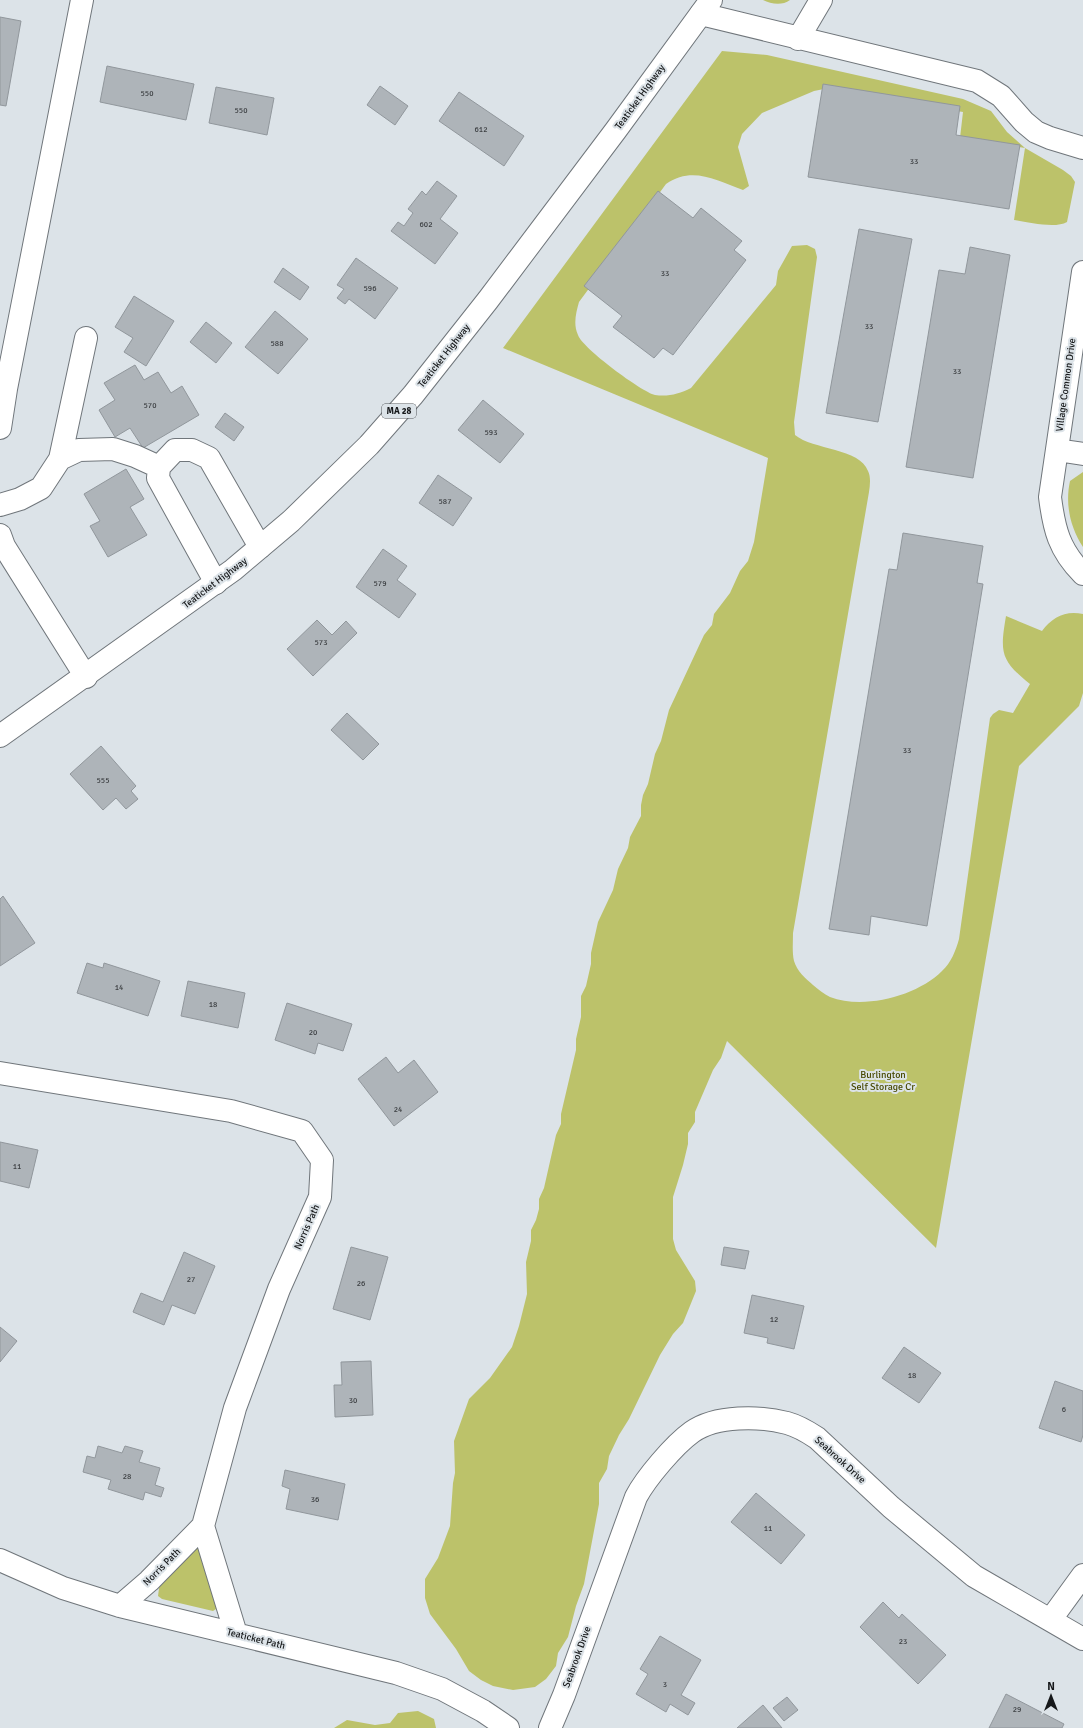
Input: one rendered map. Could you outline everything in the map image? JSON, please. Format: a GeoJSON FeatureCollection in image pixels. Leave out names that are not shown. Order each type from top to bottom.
{"type":"FeatureCollection","features":[{"type":"Feature","properties":{"kind":"street"},"geometry":{"type":"LineString","coordinates":[[0,428],[6,389],[82,0]]}},
{"type":"Feature","properties":{"kind":"street"},"geometry":{"type":"LineString","coordinates":[[798,39],[821,0]]}},
{"type":"Feature","properties":{"kind":"street"},"geometry":{"type":"LineString","coordinates":[[706,7],[798,39],[977,81],[1001,96],[1024,122],[1036,132],[1083,148]]}},
{"type":"Feature","properties":{"kind":"street","name":"Teaticket Highway"},"geometry":{"type":"LineString","coordinates":[[0,736],[86,677],[216,583],[291,521],[368,445],[413,396],[488,300],[616,130],[706,7]]}},
{"type":"Feature","properties":{"kind":"street","name":"Village Common Drive"},"geometry":{"type":"LineString","coordinates":[[1083,272],[1050,497],[1053,521],[1063,549],[1071,561],[1083,574]]}},
{"type":"Feature","properties":{"kind":"street"},"geometry":{"type":"LineString","coordinates":[[0,505],[20,499],[41,488],[60,459],[86,338]]}},
{"type":"Feature","properties":{"kind":"street"},"geometry":{"type":"LineString","coordinates":[[60,459],[79,450],[113,449],[135,456],[159,467]]}},
{"type":"Feature","properties":{"kind":"street"},"geometry":{"type":"LineString","coordinates":[[216,583],[158,478],[159,467],[175,450],[192,450],[209,458],[260,547]]}},
{"type":"Feature","properties":{"kind":"street"},"geometry":{"type":"LineString","coordinates":[[1057,450],[1083,454]]}},
{"type":"Feature","properties":{"kind":"street"},"geometry":{"type":"LineString","coordinates":[[0,535],[4,546],[86,677]]}},
{"type":"Feature","properties":{"kind":"street","name":"Norris Path"},"geometry":{"type":"LineString","coordinates":[[0,1073],[231,1111],[302,1131],[322,1160],[320,1197],[279,1289],[244,1380],[203,1526],[149,1581],[120,1606]]}},
{"type":"Feature","properties":{"kind":"street","name":"Seabrook Drive"},"geometry":{"type":"LineString","coordinates":[[550,1728],[564,1695],[636,1497],[644,1482],[693,1432],[708,1425],[727,1420],[748,1418],[768,1419],[788,1423],[804,1429],[817,1438],[891,1507],[974,1576],[1051,1619],[1083,1639]]}},
{"type":"Feature","properties":{"kind":"street"},"geometry":{"type":"LineString","coordinates":[[203,1526],[236,1634]]}},
{"type":"Feature","properties":{"kind":"street","name":"Teaticket Path"},"geometry":{"type":"LineString","coordinates":[[0,1560],[63,1588],[120,1606],[396,1673],[442,1689],[483,1711],[508,1728]]}},
{"type":"Feature","properties":{"kind":"street"},"geometry":{"type":"LineString","coordinates":[[1051,1619],[1083,1575]]}},
{"type":"Feature","properties":{"kind":"green space"},"geometry":{"type":"Polygon","coordinates":[[[763,0],[790,0],[784,3],[776,4],[763,0]]]}},
{"type":"Feature","properties":{"kind":"green space","name":"Burlington Self Storage Cr"},"geometry":{"type":"Polygon","coordinates":[[[722,51],[767,55],[963,99],[991,111],[1007,132],[1025,148],[960,138],[963,112],[824,89],[814,91],[762,113],[742,134],[738,147],[749,186],[743,190],[714,179],[695,175],[685,176],[666,184],[579,302],[576,318],[576,331],[582,341],[601,359],[638,386],[655,395],[664,396],[682,392],[691,388],[776,285],[778,271],[792,246],[807,245],[815,249],[817,257],[794,422],[795,435],[813,444],[846,453],[856,458],[863,463],[868,471],[870,481],[793,933],[795,965],[807,980],[830,997],[844,1001],[874,1001],[905,994],[919,987],[942,971],[951,960],[959,939],[990,718],[999,710],[1013,713],[1030,684],[1013,668],[1004,654],[1003,638],[1006,616],[1042,631],[1055,618],[1071,613],[1083,614],[1083,693],[1079,706],[1019,766],[936,1248],[727,1041],[721,1058],[713,1070],[695,1112],[695,1122],[688,1133],[688,1144],[673,1197],[673,1239],[676,1250],[695,1281],[696,1291],[683,1323],[673,1334],[660,1355],[609,1456],[607,1469],[599,1483],[599,1504],[584,1584],[576,1606],[568,1637],[558,1653],[556,1666],[546,1679],[535,1687],[513,1690],[493,1686],[481,1680],[469,1671],[456,1649],[430,1614],[425,1598],[425,1579],[438,1558],[450,1526],[455,1473],[454,1441],[469,1399],[490,1378],[512,1347],[519,1326],[527,1294],[526,1262],[531,1241],[531,1230],[536,1220],[539,1209],[539,1199],[544,1188],[556,1135],[561,1124],[561,1114],[576,1050],[576,1039],[581,1017],[581,996],[586,986],[598,922],[613,890],[618,869],[628,848],[630,837],[641,816],[643,795],[648,784],[655,754],[661,741],[669,710],[704,635],[712,625],[714,614],[730,593],[740,571],[748,561],[754,542],[768,458],[503,348],[722,51]]]}},
{"type":"Feature","properties":{"kind":"green space"},"geometry":{"type":"Polygon","coordinates":[[[1025,148],[1063,170],[1071,176],[1075,182],[1067,222],[1049,225],[1014,220],[1025,148]]]}},
{"type":"Feature","properties":{"kind":"green space"},"geometry":{"type":"Polygon","coordinates":[[[1083,472],[1083,547],[1072,523],[1068,507],[1068,498],[1070,481],[1083,472]]]}},
{"type":"Feature","properties":{"kind":"green space"},"geometry":{"type":"Polygon","coordinates":[[[199,1545],[218,1603],[216,1609],[213,1611],[162,1599],[158,1596],[160,1581],[199,1545]]]}},
{"type":"Feature","properties":{"kind":"green space"},"geometry":{"type":"Polygon","coordinates":[[[418,1711],[434,1719],[436,1728],[334,1728],[347,1720],[375,1725],[390,1723],[398,1713],[418,1711]]]}},
{"type":"Feature","properties":{"kind":"building"},"geometry":{"type":"Polygon","coordinates":[[[0,17],[21,21],[6,106],[0,105],[0,17]]]}},
{"type":"Feature","properties":{"kind":"building"},"geometry":{"type":"Polygon","coordinates":[[[107,66],[194,84],[186,120],[100,102],[107,66]]]}},
{"type":"Feature","properties":{"kind":"building"},"geometry":{"type":"Polygon","coordinates":[[[823,84],[960,106],[956,135],[1020,145],[1009,209],[808,177],[823,84]]]}},
{"type":"Feature","properties":{"kind":"building"},"geometry":{"type":"Polygon","coordinates":[[[380,86],[408,106],[395,125],[367,105],[380,86]]]}},
{"type":"Feature","properties":{"kind":"building"},"geometry":{"type":"Polygon","coordinates":[[[216,87],[274,98],[267,135],[209,123],[216,87]]]}},
{"type":"Feature","properties":{"kind":"building"},"geometry":{"type":"Polygon","coordinates":[[[459,92],[524,136],[504,166],[439,121],[459,92]]]}},
{"type":"Feature","properties":{"kind":"building"},"geometry":{"type":"Polygon","coordinates":[[[437,181],[457,196],[440,219],[458,233],[435,264],[391,231],[398,222],[404,226],[413,213],[408,209],[422,191],[426,195],[437,181]]]}},
{"type":"Feature","properties":{"kind":"building"},"geometry":{"type":"Polygon","coordinates":[[[658,191],[693,218],[701,208],[742,241],[734,250],[746,260],[673,355],[663,348],[654,358],[613,327],[622,316],[584,286],[658,191]]]}},
{"type":"Feature","properties":{"kind":"building"},"geometry":{"type":"Polygon","coordinates":[[[859,229],[912,239],[878,422],[826,413],[859,229]]]}},
{"type":"Feature","properties":{"kind":"building"},"geometry":{"type":"Polygon","coordinates":[[[970,247],[1010,255],[973,478],[906,467],[939,270],[965,274],[970,247]]]}},
{"type":"Feature","properties":{"kind":"building"},"geometry":{"type":"Polygon","coordinates":[[[356,258],[398,288],[375,319],[349,299],[345,304],[337,298],[344,289],[337,285],[356,258]]]}},
{"type":"Feature","properties":{"kind":"building"},"geometry":{"type":"Polygon","coordinates":[[[283,268],[309,287],[300,300],[274,282],[283,268]]]}},
{"type":"Feature","properties":{"kind":"building"},"geometry":{"type":"Polygon","coordinates":[[[134,296],[174,321],[146,366],[124,352],[133,338],[115,327],[134,296]]]}},
{"type":"Feature","properties":{"kind":"building"},"geometry":{"type":"Polygon","coordinates":[[[275,311],[308,339],[278,374],[245,347],[275,311]]]}},
{"type":"Feature","properties":{"kind":"building"},"geometry":{"type":"Polygon","coordinates":[[[206,322],[232,343],[216,363],[190,342],[206,322]]]}},
{"type":"Feature","properties":{"kind":"building"},"geometry":{"type":"Polygon","coordinates":[[[135,365],[144,380],[158,372],[171,393],[182,386],[199,415],[143,448],[130,428],[115,437],[99,410],[115,400],[104,383],[135,365]]]}},
{"type":"Feature","properties":{"kind":"building"},"geometry":{"type":"Polygon","coordinates":[[[483,400],[524,434],[500,463],[458,430],[483,400]]]}},
{"type":"Feature","properties":{"kind":"building"},"geometry":{"type":"Polygon","coordinates":[[[225,413],[244,427],[234,441],[215,427],[225,413]]]}},
{"type":"Feature","properties":{"kind":"building"},"geometry":{"type":"Polygon","coordinates":[[[126,469],[144,499],[130,507],[147,535],[108,557],[90,526],[100,521],[84,494],[126,469]]]}},
{"type":"Feature","properties":{"kind":"building"},"geometry":{"type":"Polygon","coordinates":[[[438,475],[472,498],[453,526],[419,503],[438,475]]]}},
{"type":"Feature","properties":{"kind":"building"},"geometry":{"type":"Polygon","coordinates":[[[903,533],[983,546],[977,583],[983,584],[927,926],[871,916],[869,935],[829,929],[889,569],[897,570],[903,533]]]}},
{"type":"Feature","properties":{"kind":"building"},"geometry":{"type":"Polygon","coordinates":[[[383,549],[407,566],[397,580],[416,594],[399,618],[356,587],[383,549]]]}},
{"type":"Feature","properties":{"kind":"building"},"geometry":{"type":"Polygon","coordinates":[[[317,620],[332,635],[346,621],[357,633],[313,676],[287,649],[317,620]]]}},
{"type":"Feature","properties":{"kind":"building"},"geometry":{"type":"Polygon","coordinates":[[[347,713],[379,744],[363,760],[331,730],[347,713]]]}},
{"type":"Feature","properties":{"kind":"building"},"geometry":{"type":"Polygon","coordinates":[[[101,746],[136,786],[131,791],[138,799],[126,809],[116,798],[103,810],[70,774],[101,746]]]}},
{"type":"Feature","properties":{"kind":"building"},"geometry":{"type":"Polygon","coordinates":[[[3,896],[35,943],[0,966],[0,899],[3,896]]]}},
{"type":"Feature","properties":{"kind":"building"},"geometry":{"type":"Polygon","coordinates":[[[87,963],[103,968],[104,963],[160,981],[148,1016],[77,993],[87,963]]]}},
{"type":"Feature","properties":{"kind":"building"},"geometry":{"type":"Polygon","coordinates":[[[188,981],[245,993],[238,1028],[181,1016],[188,981]]]}},
{"type":"Feature","properties":{"kind":"building"},"geometry":{"type":"Polygon","coordinates":[[[287,1003],[352,1024],[343,1051],[318,1043],[315,1054],[275,1040],[287,1003]]]}},
{"type":"Feature","properties":{"kind":"building"},"geometry":{"type":"Polygon","coordinates":[[[386,1057],[398,1073],[414,1060],[438,1092],[394,1126],[358,1079],[386,1057]]]}},
{"type":"Feature","properties":{"kind":"building"},"geometry":{"type":"Polygon","coordinates":[[[0,1142],[38,1150],[29,1188],[0,1181],[0,1142]]]}},
{"type":"Feature","properties":{"kind":"building"},"geometry":{"type":"Polygon","coordinates":[[[351,1247],[388,1257],[370,1320],[333,1309],[351,1247]]]}},
{"type":"Feature","properties":{"kind":"building"},"geometry":{"type":"Polygon","coordinates":[[[724,1247],[749,1251],[745,1269],[721,1265],[724,1247]]]}},
{"type":"Feature","properties":{"kind":"building"},"geometry":{"type":"Polygon","coordinates":[[[184,1252],[215,1266],[195,1314],[172,1305],[164,1325],[133,1312],[141,1293],[163,1302],[184,1252]]]}},
{"type":"Feature","properties":{"kind":"building"},"geometry":{"type":"Polygon","coordinates":[[[752,1295],[804,1306],[794,1349],[767,1343],[768,1338],[744,1333],[752,1295]]]}},
{"type":"Feature","properties":{"kind":"building"},"geometry":{"type":"Polygon","coordinates":[[[0,1327],[17,1341],[0,1362],[0,1327]]]}},
{"type":"Feature","properties":{"kind":"building"},"geometry":{"type":"Polygon","coordinates":[[[904,1347],[941,1373],[919,1403],[882,1378],[904,1347]]]}},
{"type":"Feature","properties":{"kind":"building"},"geometry":{"type":"Polygon","coordinates":[[[371,1361],[373,1415],[335,1417],[334,1385],[342,1385],[341,1362],[371,1361]]]}},
{"type":"Feature","properties":{"kind":"building"},"geometry":{"type":"Polygon","coordinates":[[[1055,1381],[1083,1391],[1083,1435],[1081,1442],[1039,1428],[1055,1381]]]}},
{"type":"Feature","properties":{"kind":"building"},"geometry":{"type":"Polygon","coordinates":[[[98,1446],[122,1453],[125,1446],[143,1451],[139,1462],[160,1468],[155,1485],[164,1488],[161,1497],[145,1492],[143,1500],[108,1489],[111,1480],[83,1472],[87,1456],[95,1458],[98,1446]]]}},
{"type":"Feature","properties":{"kind":"building"},"geometry":{"type":"Polygon","coordinates":[[[285,1470],[345,1484],[338,1520],[286,1509],[290,1489],[282,1486],[285,1470]]]}},
{"type":"Feature","properties":{"kind":"building"},"geometry":{"type":"Polygon","coordinates":[[[756,1493],[805,1535],[781,1564],[731,1522],[756,1493]]]}},
{"type":"Feature","properties":{"kind":"building"},"geometry":{"type":"Polygon","coordinates":[[[883,1602],[899,1618],[902,1614],[946,1655],[918,1684],[860,1627],[883,1602]]]}},
{"type":"Feature","properties":{"kind":"building"},"geometry":{"type":"Polygon","coordinates":[[[660,1636],[701,1660],[681,1695],[695,1703],[688,1715],[670,1704],[666,1712],[636,1694],[648,1674],[640,1669],[660,1636]]]}},
{"type":"Feature","properties":{"kind":"building"},"geometry":{"type":"Polygon","coordinates":[[[1006,1694],[1064,1724],[1062,1728],[989,1728],[1006,1694]]]}},
{"type":"Feature","properties":{"kind":"building"},"geometry":{"type":"Polygon","coordinates":[[[787,1697],[798,1710],[784,1721],[773,1708],[787,1697]]]}},
{"type":"Feature","properties":{"kind":"building"},"geometry":{"type":"Polygon","coordinates":[[[763,1705],[782,1728],[737,1728],[763,1705]]]}}]}
